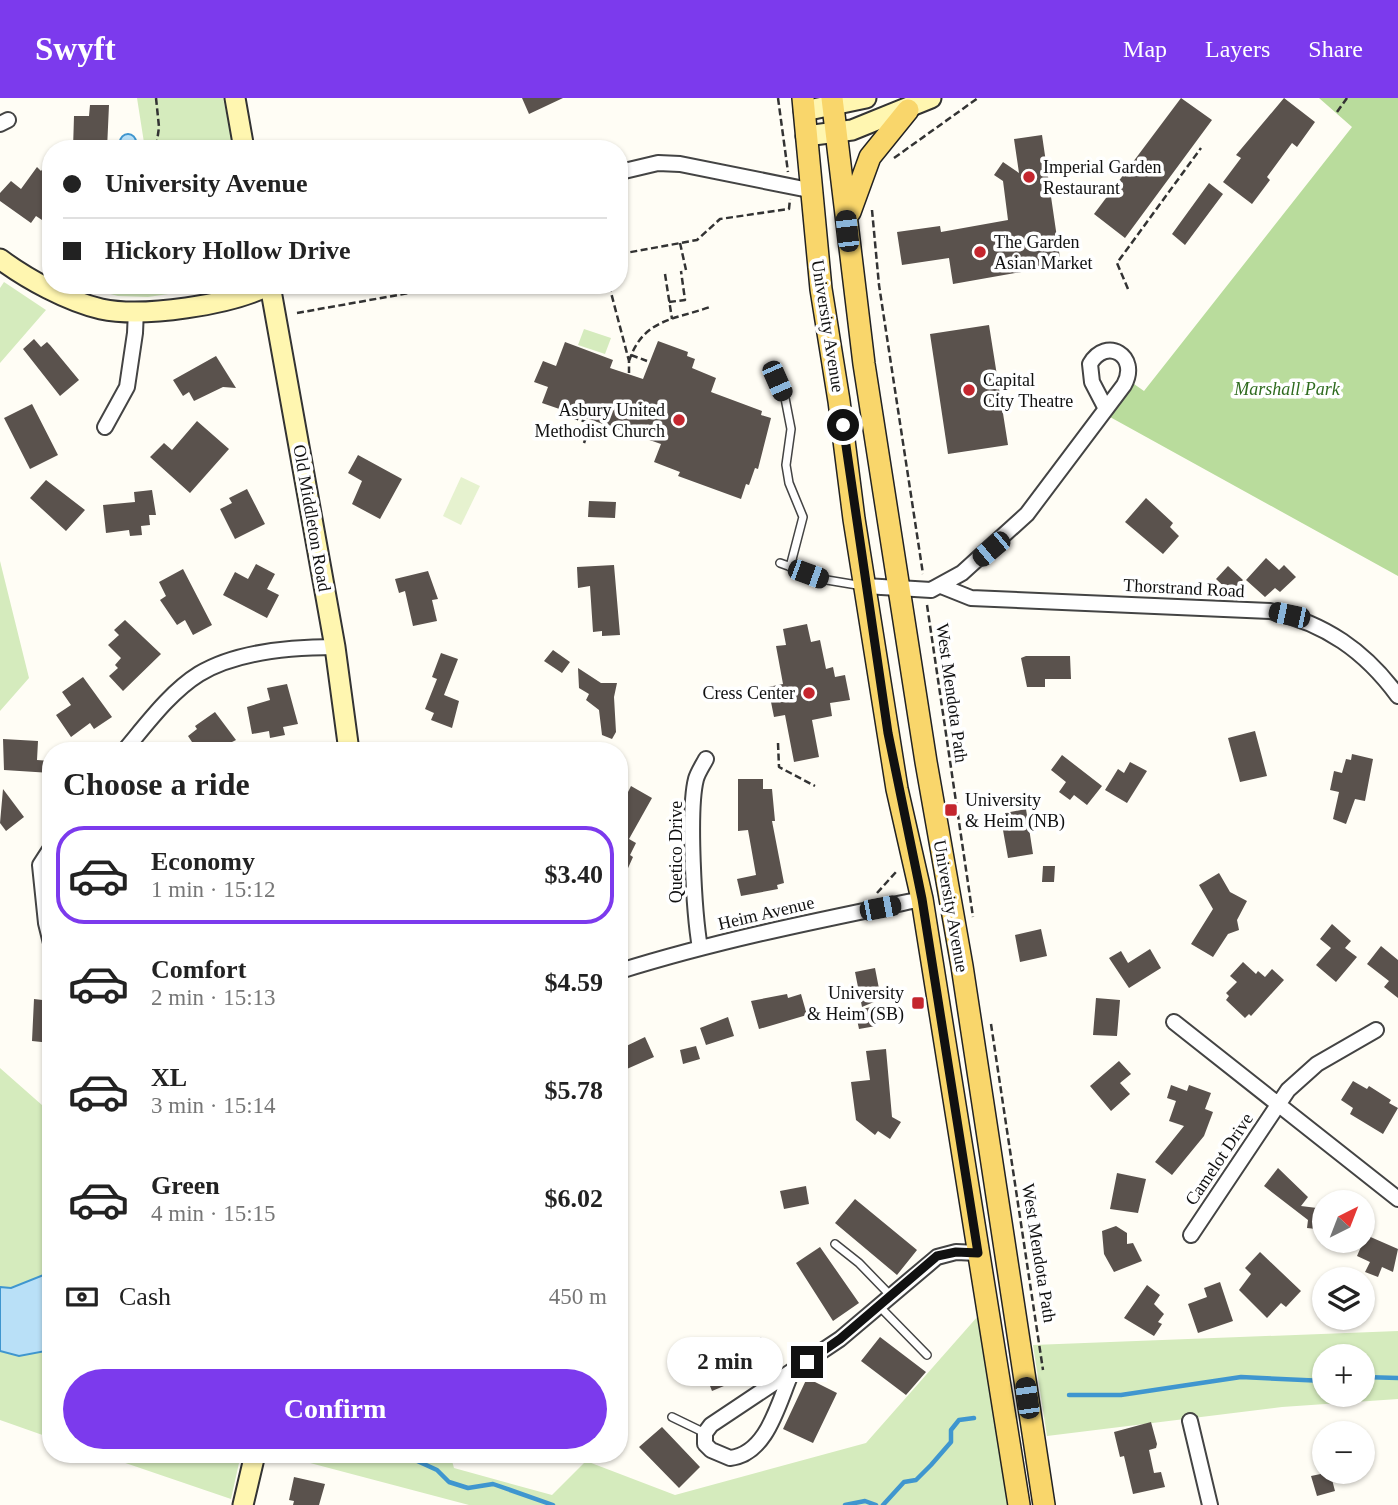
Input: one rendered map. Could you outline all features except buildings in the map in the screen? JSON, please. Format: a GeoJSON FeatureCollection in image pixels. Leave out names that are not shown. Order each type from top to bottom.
{"type":"FeatureCollection","features":[{"type":"Feature","properties":{"kind":"main road","name":"University Avenue"},"geometry":{"type":"LineString","coordinates":[[833,102],[860,341],[920,728],[981,1023],[1024,1381],[1044,1505]]}},
{"type":"Feature","properties":{"kind":"main road","name":"University Avenue"},"geometry":{"type":"LineString","coordinates":[[804,104],[809,190],[821,289],[865,586],[897,789],[922,899],[1019,1505]]}},
{"type":"Feature","properties":{"kind":"main road"},"geometry":{"type":"LineString","coordinates":[[847,231],[852,198],[863,170],[888,130],[908,110]]}},
{"type":"Feature","properties":{"kind":"main road"},"geometry":{"type":"LineString","coordinates":[[922,899],[939,908],[959,997],[981,1023]]}},
{"type":"Feature","properties":{"kind":"main road"},"geometry":{"type":"LineString","coordinates":[[978,1253],[994,1264],[1024,1381]]}},
{"type":"Feature","properties":{"kind":"street"},"geometry":{"type":"LineString","coordinates":[[235,98],[242,140]]}},
{"type":"Feature","properties":{"kind":"street"},"geometry":{"type":"LineString","coordinates":[[804,104],[866,98]]}},
{"type":"Feature","properties":{"kind":"street"},"geometry":{"type":"LineString","coordinates":[[806,136],[837,133],[908,110],[931,98]]}},
{"type":"Feature","properties":{"kind":"street"},"geometry":{"type":"LineString","coordinates":[[628,170],[658,163],[680,164],[809,190]]}},
{"type":"Feature","properties":{"kind":"street"},"geometry":{"type":"LineString","coordinates":[[0,258],[28,279],[42,285]]}},
{"type":"Feature","properties":{"kind":"street"},"geometry":{"type":"LineString","coordinates":[[64,294],[101,309],[158,311],[253,294]]}},
{"type":"Feature","properties":{"kind":"street","name":"Old Middleton Road"},"geometry":{"type":"LineString","coordinates":[[272,294],[335,647],[348,742]]}},
{"type":"Feature","properties":{"kind":"street"},"geometry":{"type":"LineString","coordinates":[[105,427],[127,387],[135,333],[135,310]]}},
{"type":"Feature","properties":{"kind":"street"},"geometry":{"type":"LineString","coordinates":[[865,586],[925,591],[941,586],[987,552],[1027,514],[1105,407]]}},
{"type":"Feature","properties":{"kind":"street","name":"Thorstrand Road"},"geometry":{"type":"LineString","coordinates":[[941,586],[971,598],[1270,611],[1289,615],[1344,640],[1367,658],[1398,696]]}},
{"type":"Feature","properties":{"kind":"street"},"geometry":{"type":"LineString","coordinates":[[131,742],[148,722],[201,673],[251,655],[335,647]]}},
{"type":"Feature","properties":{"kind":"street","name":"Quetico Drive"},"geometry":{"type":"LineString","coordinates":[[700,948],[696,927],[694,808],[696,779],[706,759]]}},
{"type":"Feature","properties":{"kind":"street"},"geometry":{"type":"LineString","coordinates":[[42,862],[42,879]]}},
{"type":"Feature","properties":{"kind":"street","name":"Heim Avenue"},"geometry":{"type":"LineString","coordinates":[[628,969],[700,948],[922,899]]}},
{"type":"Feature","properties":{"kind":"street","name":"Camelot Drive"},"geometry":{"type":"LineString","coordinates":[[1174,1022],[1398,1199]]}},
{"type":"Feature","properties":{"kind":"street","name":"Camelot Drive"},"geometry":{"type":"LineString","coordinates":[[1191,1236],[1269,1122],[1278,1103],[1317,1064],[1376,1030]]}},
{"type":"Feature","properties":{"kind":"street"},"geometry":{"type":"LineString","coordinates":[[791,1374],[761,1440],[751,1451],[740,1457],[721,1456],[705,1444],[705,1433],[732,1408],[791,1374],[840,1339],[937,1256],[956,1252],[978,1253]]}},
{"type":"Feature","properties":{"kind":"street"},"geometry":{"type":"LineString","coordinates":[[1190,1420],[1210,1505]]}},
{"type":"Feature","properties":{"kind":"street"},"geometry":{"type":"LineString","coordinates":[[243,1505],[253,1463]]}},
{"type":"Feature","properties":{"kind":"lane"},"geometry":{"type":"LineString","coordinates":[[777,381],[785,398],[791,429],[786,465],[789,483],[803,517],[790,567]]}},
{"type":"Feature","properties":{"kind":"lane"},"geometry":{"type":"LineString","coordinates":[[780,563],[827,580],[865,586]]}},
{"type":"Feature","properties":{"kind":"lane"},"geometry":{"type":"LineString","coordinates":[[835,1244],[859,1263],[884,1300],[928,1355]]}},
{"type":"Feature","properties":{"kind":"lane"},"geometry":{"type":"LineString","coordinates":[[672,1417],[705,1433]]}},
{"type":"Feature","properties":{"kind":"path"},"geometry":{"type":"LineString","coordinates":[[156,98],[159,127],[157,140]]}},
{"type":"Feature","properties":{"kind":"path"},"geometry":{"type":"LineString","coordinates":[[778,98],[787,168]]}},
{"type":"Feature","properties":{"kind":"path"},"geometry":{"type":"LineString","coordinates":[[891,161],[978,98]]}},
{"type":"Feature","properties":{"kind":"path"},"geometry":{"type":"LineString","coordinates":[[1337,113],[1348,98]]}},
{"type":"Feature","properties":{"kind":"path"},"geometry":{"type":"LineString","coordinates":[[1128,289],[1117,262],[1201,148]]}},
{"type":"Feature","properties":{"kind":"path","name":"West Mendota Path"},"geometry":{"type":"LineString","coordinates":[[873,200],[872,232],[974,922]]}},
{"type":"Feature","properties":{"kind":"path"},"geometry":{"type":"LineString","coordinates":[[628,253],[697,240],[720,219],[789,209]]}},
{"type":"Feature","properties":{"kind":"path"},"geometry":{"type":"LineString","coordinates":[[669,302],[685,300],[680,243]]}},
{"type":"Feature","properties":{"kind":"path"},"geometry":{"type":"LineString","coordinates":[[665,274],[673,320]]}},
{"type":"Feature","properties":{"kind":"path"},"geometry":{"type":"LineString","coordinates":[[297,313],[404,294]]}},
{"type":"Feature","properties":{"kind":"path"},"geometry":{"type":"LineString","coordinates":[[611,294],[629,361],[629,373]]}},
{"type":"Feature","properties":{"kind":"path"},"geometry":{"type":"LineString","coordinates":[[629,361],[642,334],[710,307]]}},
{"type":"Feature","properties":{"kind":"path"},"geometry":{"type":"LineString","coordinates":[[631,355],[647,361]]}},
{"type":"Feature","properties":{"kind":"path"},"geometry":{"type":"LineString","coordinates":[[562,413],[591,424],[584,443]]}},
{"type":"Feature","properties":{"kind":"path"},"geometry":{"type":"LineString","coordinates":[[778,743],[779,767],[815,786]]}},
{"type":"Feature","properties":{"kind":"path","name":"West Mendota Path"},"geometry":{"type":"LineString","coordinates":[[981,1023],[1044,1371]]}},
{"type":"Feature","properties":{"kind":"green space"},"geometry":{"type":"Polygon","coordinates":[[[137,98],[223,98],[232,140],[144,140],[137,98]]]}},
{"type":"Feature","properties":{"kind":"green space","name":"Marshall Park"},"geometry":{"type":"Polygon","coordinates":[[[1319,98],[1398,98],[1398,576],[1110,417],[1134,384],[1144,391],[1352,127],[1319,98]]]}},
{"type":"Feature","properties":{"kind":"green space"},"geometry":{"type":"Polygon","coordinates":[[[4,282],[46,310],[0,363],[0,288],[4,282]]]}},
{"type":"Feature","properties":{"kind":"green space"},"geometry":{"type":"Polygon","coordinates":[[[110,294],[168,294],[148,297],[110,294]]]}},
{"type":"Feature","properties":{"kind":"green space"},"geometry":{"type":"Polygon","coordinates":[[[584,329],[611,338],[605,354],[578,345],[584,329]]]}},
{"type":"Feature","properties":{"kind":"green space"},"geometry":{"type":"Polygon","coordinates":[[[461,477],[480,486],[461,525],[443,516],[461,477]]]}},
{"type":"Feature","properties":{"kind":"green space"},"geometry":{"type":"Polygon","coordinates":[[[0,561],[29,678],[0,711],[0,561]]]}},
{"type":"Feature","properties":{"kind":"green space"},"geometry":{"type":"Polygon","coordinates":[[[0,1068],[42,1105],[42,1435],[0,1420],[0,1068]]]}},
{"type":"Feature","properties":{"kind":"green space"},"geometry":{"type":"Polygon","coordinates":[[[978,1316],[993,1383],[1009,1505],[469,1505],[310,1463],[453,1463],[454,1468],[552,1495],[584,1463],[591,1463],[675,1495],[866,1443],[978,1316]]]}},
{"type":"Feature","properties":{"kind":"green space"},"geometry":{"type":"Polygon","coordinates":[[[1398,1331],[1398,1399],[1375,1401],[1375,1344],[1312,1344],[1312,1405],[1047,1436],[1033,1345],[1398,1331]]]}},
{"type":"Feature","properties":{"kind":"green space"},"geometry":{"type":"Polygon","coordinates":[[[125,1463],[239,1463],[231,1499],[125,1463]]]}},
{"type":"Feature","properties":{"kind":"water"},"geometry":{"type":"Polygon","coordinates":[[[128,134],[135,140],[121,140],[128,134]]]}},
{"type":"Feature","properties":{"kind":"water"},"geometry":{"type":"Polygon","coordinates":[[[42,1276],[42,1352],[19,1356],[0,1351],[0,1287],[11,1288],[42,1276]]]}},
{"type":"Feature","properties":{"kind":"waterway"},"geometry":{"type":"LineString","coordinates":[[1069,1395],[1121,1395],[1241,1377],[1312,1380]]}},
{"type":"Feature","properties":{"kind":"waterway"},"geometry":{"type":"LineString","coordinates":[[1375,1377],[1398,1378]]}},
{"type":"Feature","properties":{"kind":"waterway"},"geometry":{"type":"LineString","coordinates":[[883,1505],[904,1482],[916,1480],[931,1465],[951,1442],[951,1430],[959,1420],[974,1418]]}},
{"type":"Feature","properties":{"kind":"waterway"},"geometry":{"type":"LineString","coordinates":[[422,1463],[437,1470],[449,1482],[468,1488],[493,1484],[553,1505]]}},
{"type":"Feature","properties":{"kind":"waterway"},"geometry":{"type":"LineString","coordinates":[[845,1505],[865,1501],[876,1505]]}},
{"type":"Feature","properties":{"kind":"place","name":"Imperial Garden Restaurant"},"geometry":{"type":"Point","coordinates":[1029,177]}},
{"type":"Feature","properties":{"kind":"place","name":"The Garden Asian Market"},"geometry":{"type":"Point","coordinates":[980,252]}},
{"type":"Feature","properties":{"kind":"place","name":"Capital City Theatre"},"geometry":{"type":"Point","coordinates":[969,390]}},
{"type":"Feature","properties":{"kind":"place","name":"Asbury United Methodist Church"},"geometry":{"type":"Point","coordinates":[679,420]}},
{"type":"Feature","properties":{"kind":"place","name":"Cress Center"},"geometry":{"type":"Point","coordinates":[809,693]}},
{"type":"Feature","properties":{"kind":"place","name":"University & Heim (NB)"},"geometry":{"type":"Point","coordinates":[951,810]}},
{"type":"Feature","properties":{"kind":"place","name":"University & Heim (SB)"},"geometry":{"type":"Point","coordinates":[918,1003]}},
{"type":"Feature","properties":{"kind":"route"},"geometry":{"type":"LineString","coordinates":[[807,1362],[840,1339],[937,1256],[956,1252],[978,1253],[922,899],[897,789],[854,519],[843,425]]}}]}
